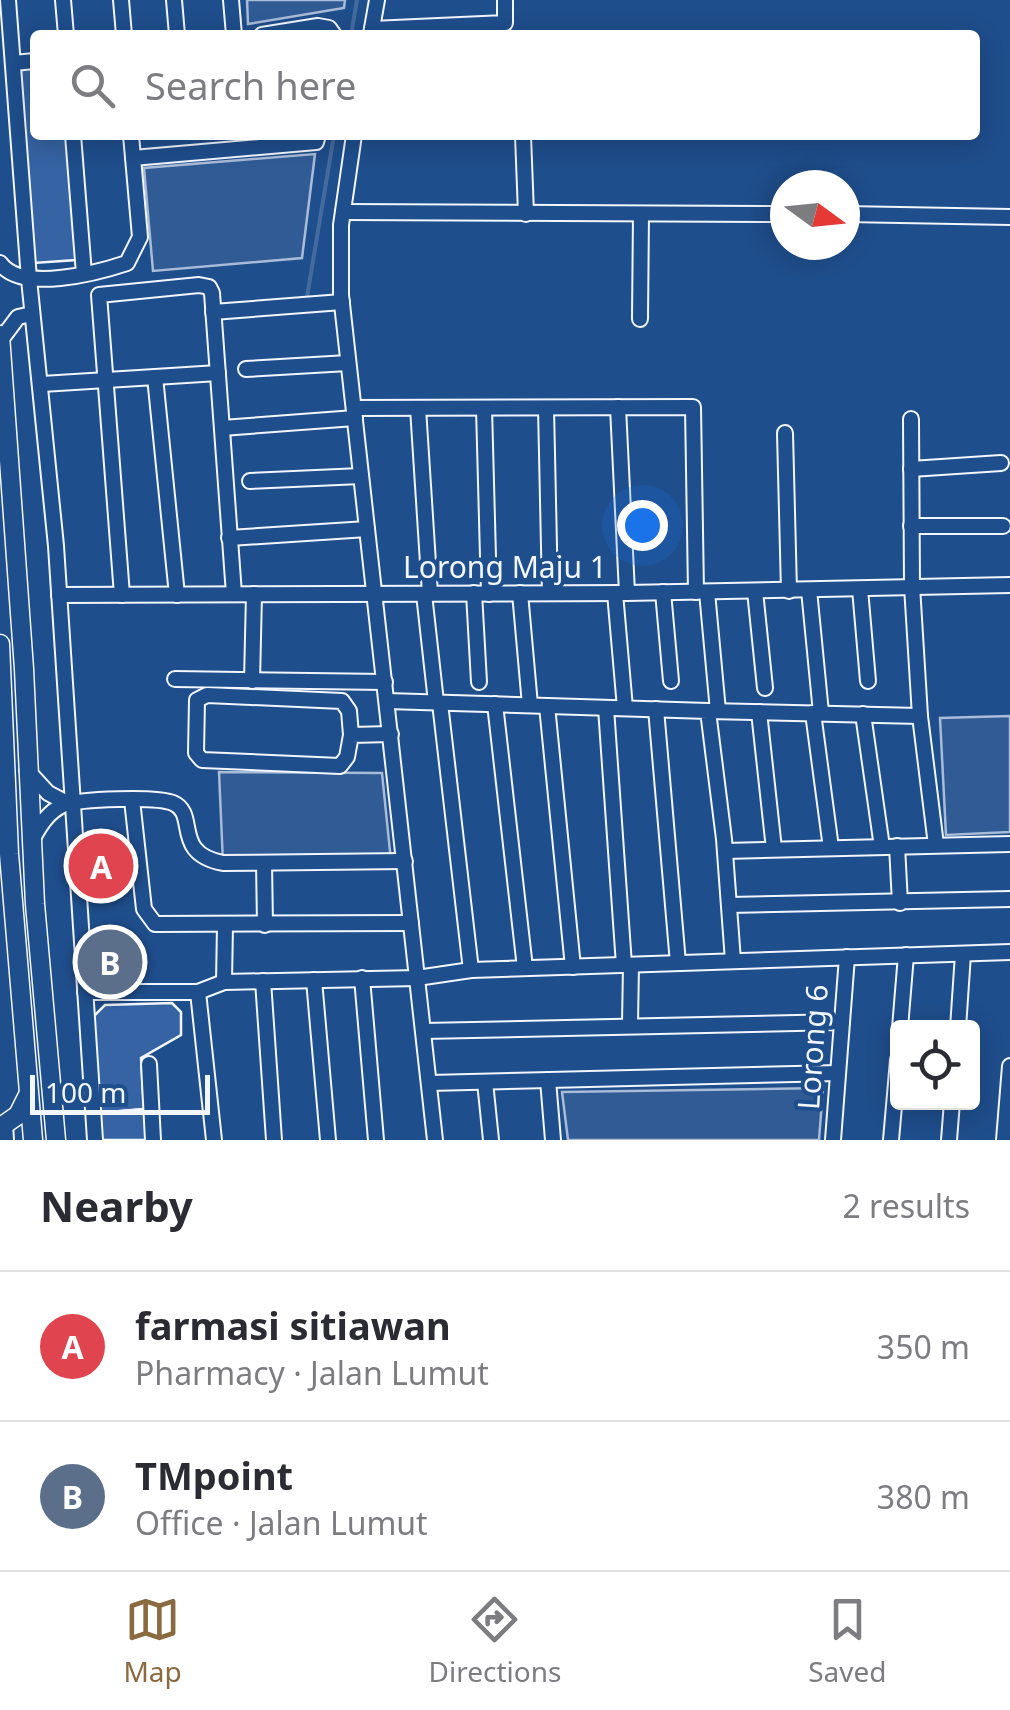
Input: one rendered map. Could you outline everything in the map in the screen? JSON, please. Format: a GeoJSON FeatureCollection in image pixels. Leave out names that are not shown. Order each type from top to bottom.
{"type":"FeatureCollection","features":[{"type":"Feature","properties":{"kind":"main road"},"geometry":{"type":"LineString","coordinates":[[0,338],[24,669],[35,904],[56,1140]]}},
{"type":"Feature","properties":{"kind":"main road"},"geometry":{"type":"LineString","coordinates":[[0,648],[1,750],[32,1140]]}},
{"type":"Feature","properties":{"kind":"main road"},"geometry":{"type":"LineString","coordinates":[[0,712],[17,696],[24,669]]}},
{"type":"Feature","properties":{"kind":"main road"},"geometry":{"type":"LineString","coordinates":[[0,712],[19,729],[28,750]]}},
{"type":"Feature","properties":{"kind":"main road"},"geometry":{"type":"LineString","coordinates":[[15,945],[28,940],[32,933],[35,904]]}},
{"type":"Feature","properties":{"kind":"main road"},"geometry":{"type":"LineString","coordinates":[[21,1019],[26,993],[31,985],[43,981]]}},
{"type":"Feature","properties":{"kind":"main road"},"geometry":{"type":"LineString","coordinates":[[4,1130],[28,1095]]}},
{"type":"Feature","properties":{"kind":"main road"},"geometry":{"type":"LineString","coordinates":[[4,1130],[23,1131],[32,1140]]}},
{"type":"Feature","properties":{"kind":"street"},"geometry":{"type":"LineString","coordinates":[[8,0],[32,314],[42,384],[60,595],[70,803],[95,1140]]}},
{"type":"Feature","properties":{"kind":"street"},"geometry":{"type":"LineString","coordinates":[[63,0],[66,30]]}},
{"type":"Feature","properties":{"kind":"street"},"geometry":{"type":"LineString","coordinates":[[121,0],[124,30]]}},
{"type":"Feature","properties":{"kind":"street"},"geometry":{"type":"LineString","coordinates":[[174,0],[177,30]]}},
{"type":"Feature","properties":{"kind":"street"},"geometry":{"type":"LineString","coordinates":[[231,0],[234,30]]}},
{"type":"Feature","properties":{"kind":"street"},"geometry":{"type":"LineString","coordinates":[[372,30],[377,0]]}},
{"type":"Feature","properties":{"kind":"street"},"geometry":{"type":"LineString","coordinates":[[402,30],[506,23],[505,0]]}},
{"type":"Feature","properties":{"kind":"street"},"geometry":{"type":"LineString","coordinates":[[293,30],[318,26],[327,30]]}},
{"type":"Feature","properties":{"kind":"street"},"geometry":{"type":"LineString","coordinates":[[13,63],[30,62]]}},
{"type":"Feature","properties":{"kind":"street"},"geometry":{"type":"LineString","coordinates":[[73,140],[84,274]]}},
{"type":"Feature","properties":{"kind":"street"},"geometry":{"type":"LineString","coordinates":[[0,263],[7,273],[29,279],[84,274],[128,263],[140,236],[132,140]]}},
{"type":"Feature","properties":{"kind":"street"},"geometry":{"type":"LineString","coordinates":[[133,158],[299,140]]}},
{"type":"Feature","properties":{"kind":"street"},"geometry":{"type":"LineString","coordinates":[[353,140],[342,212],[342,302],[436,1140]]}},
{"type":"Feature","properties":{"kind":"street"},"geometry":{"type":"LineString","coordinates":[[522,140],[526,214]]}},
{"type":"Feature","properties":{"kind":"street"},"geometry":{"type":"LineString","coordinates":[[342,212],[770,214]]}},
{"type":"Feature","properties":{"kind":"street"},"geometry":{"type":"LineString","coordinates":[[640,214],[640,320]]}},
{"type":"Feature","properties":{"kind":"street"},"geometry":{"type":"LineString","coordinates":[[860,214],[1010,217]]}},
{"type":"Feature","properties":{"kind":"street"},"geometry":{"type":"LineString","coordinates":[[122,594],[99,295],[206,286],[212,292],[214,312],[234,594]]}},
{"type":"Feature","properties":{"kind":"street"},"geometry":{"type":"LineString","coordinates":[[214,312],[342,302]]}},
{"type":"Feature","properties":{"kind":"street"},"geometry":{"type":"LineString","coordinates":[[0,338],[18,317],[32,314]]}},
{"type":"Feature","properties":{"kind":"street"},"geometry":{"type":"LineString","coordinates":[[246,369],[348,363]]}},
{"type":"Feature","properties":{"kind":"street"},"geometry":{"type":"LineString","coordinates":[[42,384],[218,373]]}},
{"type":"Feature","properties":{"kind":"street"},"geometry":{"type":"LineString","coordinates":[[155,377],[177,594]]}},
{"type":"Feature","properties":{"kind":"street"},"geometry":{"type":"LineString","coordinates":[[222,428],[418,408],[694,407],[702,592],[733,961]]}},
{"type":"Feature","properties":{"kind":"street"},"geometry":{"type":"LineString","coordinates":[[418,408],[427,594],[471,970]]}},
{"type":"Feature","properties":{"kind":"street"},"geometry":{"type":"LineString","coordinates":[[479,682],[484,408]]}},
{"type":"Feature","properties":{"kind":"street"},"geometry":{"type":"LineString","coordinates":[[546,408],[550,593]]}},
{"type":"Feature","properties":{"kind":"street"},"geometry":{"type":"LineString","coordinates":[[618,408],[625,708]]}},
{"type":"Feature","properties":{"kind":"street"},"geometry":{"type":"LineString","coordinates":[[910,419],[912,586],[920,716],[936,845]]}},
{"type":"Feature","properties":{"kind":"street"},"geometry":{"type":"LineString","coordinates":[[785,433],[789,590]]}},
{"type":"Feature","properties":{"kind":"street"},"geometry":{"type":"LineString","coordinates":[[911,469],[1001,463]]}},
{"type":"Feature","properties":{"kind":"street"},"geometry":{"type":"LineString","coordinates":[[250,481],[361,476]]}},
{"type":"Feature","properties":{"kind":"street"},"geometry":{"type":"LineString","coordinates":[[911,526],[1003,526]]}},
{"type":"Feature","properties":{"kind":"street"},"geometry":{"type":"LineString","coordinates":[[229,538],[367,530]]}},
{"type":"Feature","properties":{"kind":"street","name":"Lorong Maju 1"},"geometry":{"type":"LineString","coordinates":[[60,595],[621,593],[1010,585]]}},
{"type":"Feature","properties":{"kind":"street"},"geometry":{"type":"LineString","coordinates":[[860,588],[868,680]]}},
{"type":"Feature","properties":{"kind":"street"},"geometry":{"type":"LineString","coordinates":[[809,590],[830,848]]}},
{"type":"Feature","properties":{"kind":"street"},"geometry":{"type":"LineString","coordinates":[[754,591],[766,688]]}},
{"type":"Feature","properties":{"kind":"street"},"geometry":{"type":"LineString","coordinates":[[663,592],[671,682]]}},
{"type":"Feature","properties":{"kind":"street"},"geometry":{"type":"LineString","coordinates":[[252,680],[254,594]]}},
{"type":"Feature","properties":{"kind":"street"},"geometry":{"type":"LineString","coordinates":[[520,594],[530,705]]}},
{"type":"Feature","properties":{"kind":"street"},"geometry":{"type":"LineString","coordinates":[[175,679],[385,682]]}},
{"type":"Feature","properties":{"kind":"street"},"geometry":{"type":"LineString","coordinates":[[208,695],[342,700],[349,711],[351,735],[347,757],[340,766],[202,760],[196,753],[198,700],[208,695]]}},
{"type":"Feature","properties":{"kind":"street"},"geometry":{"type":"LineString","coordinates":[[388,701],[920,716]]}},
{"type":"Feature","properties":{"kind":"street"},"geometry":{"type":"LineString","coordinates":[[495,704],[526,968]]}},
{"type":"Feature","properties":{"kind":"street"},"geometry":{"type":"LineString","coordinates":[[547,706],[573,966]]}},
{"type":"Feature","properties":{"kind":"street"},"geometry":{"type":"LineString","coordinates":[[606,708],[630,1024]]}},
{"type":"Feature","properties":{"kind":"street"},"geometry":{"type":"LineString","coordinates":[[656,709],[678,963]]}},
{"type":"Feature","properties":{"kind":"street"},"geometry":{"type":"LineString","coordinates":[[759,712],[774,850]]}},
{"type":"Feature","properties":{"kind":"street"},"geometry":{"type":"LineString","coordinates":[[863,714],[900,903]]}},
{"type":"Feature","properties":{"kind":"street"},"geometry":{"type":"LineString","coordinates":[[351,735],[391,734]]}},
{"type":"Feature","properties":{"kind":"street"},"geometry":{"type":"LineString","coordinates":[[27,770],[48,793],[70,803]]}},
{"type":"Feature","properties":{"kind":"street"},"geometry":{"type":"LineString","coordinates":[[132,800],[146,916],[160,926],[411,923]]}},
{"type":"Feature","properties":{"kind":"street"},"geometry":{"type":"LineString","coordinates":[[32,840],[47,816],[70,803],[132,800],[175,803],[182,811],[192,846],[205,860],[404,861]]}},
{"type":"Feature","properties":{"kind":"street"},"geometry":{"type":"LineString","coordinates":[[725,850],[1010,844]]}},
{"type":"Feature","properties":{"kind":"street"},"geometry":{"type":"LineString","coordinates":[[264,863],[265,925]]}},
{"type":"Feature","properties":{"kind":"street"},"geometry":{"type":"LineString","coordinates":[[729,906],[1010,900]]}},
{"type":"Feature","properties":{"kind":"street"},"geometry":{"type":"LineString","coordinates":[[224,982],[225,925]]}},
{"type":"Feature","properties":{"kind":"street"},"geometry":{"type":"LineString","coordinates":[[85,992],[198,992],[224,982],[417,978],[471,970],[1010,952]]}},
{"type":"Feature","properties":{"kind":"street"},"geometry":{"type":"LineString","coordinates":[[959,1020],[963,954]]}},
{"type":"Feature","properties":{"kind":"street"},"geometry":{"type":"LineString","coordinates":[[901,1020],[906,956]]}},
{"type":"Feature","properties":{"kind":"street","name":"Lorong 6"},"geometry":{"type":"LineString","coordinates":[[833,1140],[847,957]]}},
{"type":"Feature","properties":{"kind":"street"},"geometry":{"type":"LineString","coordinates":[[362,978],[376,1140]]}},
{"type":"Feature","properties":{"kind":"street"},"geometry":{"type":"LineString","coordinates":[[314,980],[328,1140]]}},
{"type":"Feature","properties":{"kind":"street"},"geometry":{"type":"LineString","coordinates":[[262,982],[274,1140]]}},
{"type":"Feature","properties":{"kind":"street"},"geometry":{"type":"LineString","coordinates":[[198,992],[214,1140]]}},
{"type":"Feature","properties":{"kind":"street"},"geometry":{"type":"LineString","coordinates":[[424,1031],[842,1022]]}},
{"type":"Feature","properties":{"kind":"street"},"geometry":{"type":"LineString","coordinates":[[149,1064],[153,1140]]}},
{"type":"Feature","properties":{"kind":"street"},"geometry":{"type":"LineString","coordinates":[[1004,1140],[1010,1066]]}},
{"type":"Feature","properties":{"kind":"street"},"geometry":{"type":"LineString","coordinates":[[429,1083],[838,1073]]}},
{"type":"Feature","properties":{"kind":"street"},"geometry":{"type":"LineString","coordinates":[[548,1080],[553,1140]]}},
{"type":"Feature","properties":{"kind":"street"},"geometry":{"type":"LineString","coordinates":[[484,1082],[491,1140]]}},
{"type":"Feature","properties":{"kind":"street"},"geometry":{"type":"LineString","coordinates":[[891,1140],[894,1110]]}},
{"type":"Feature","properties":{"kind":"street"},"geometry":{"type":"LineString","coordinates":[[949,1140],[951,1110]]}},
{"type":"Feature","properties":{"kind":"shaded area"},"geometry":{"type":"Polygon","coordinates":[[[247,0],[345,0],[344,8],[248,24],[247,0]]]}},
{"type":"Feature","properties":{"kind":"shaded area"},"geometry":{"type":"Polygon","coordinates":[[[315,154],[302,258],[153,271],[144,168],[315,154]]]}},
{"type":"Feature","properties":{"kind":"shaded area"},"geometry":{"type":"Polygon","coordinates":[[[1010,716],[1010,832],[946,835],[940,718],[1010,716]]]}},
{"type":"Feature","properties":{"kind":"shaded area"},"geometry":{"type":"Polygon","coordinates":[[[219,772],[382,773],[391,861],[223,863],[219,772]]]}},
{"type":"Feature","properties":{"kind":"shaded area"},"geometry":{"type":"Polygon","coordinates":[[[823,1088],[819,1140],[568,1140],[562,1092],[823,1088]]]}},
{"type":"Feature","properties":{"kind":"building"},"geometry":{"type":"Polygon","coordinates":[[[30,67],[30,140],[66,140],[76,260],[34,263],[18,68],[30,67]]]}},
{"type":"Feature","properties":{"kind":"building"},"geometry":{"type":"Polygon","coordinates":[[[172,1003],[181,1012],[181,1035],[141,1058],[144,1109],[98,1113],[91,1019],[105,1005],[172,1003]]]}},
{"type":"Feature","properties":{"kind":"building"},"geometry":{"type":"Polygon","coordinates":[[[144,1109],[147,1140],[100,1140],[98,1113],[144,1109]]]}},
{"type":"Feature","properties":{"kind":"waterway"},"geometry":{"type":"LineString","coordinates":[[352,30],[357,0]]}},
{"type":"Feature","properties":{"kind":"waterway"},"geometry":{"type":"LineString","coordinates":[[307,297],[333,140]]}},
{"type":"Feature","properties":{"kind":"place","name":"farmasi sitiawan"},"geometry":{"type":"Point","coordinates":[101,866]}},
{"type":"Feature","properties":{"kind":"place","name":"TMpoint"},"geometry":{"type":"Point","coordinates":[110,962]}}]}
